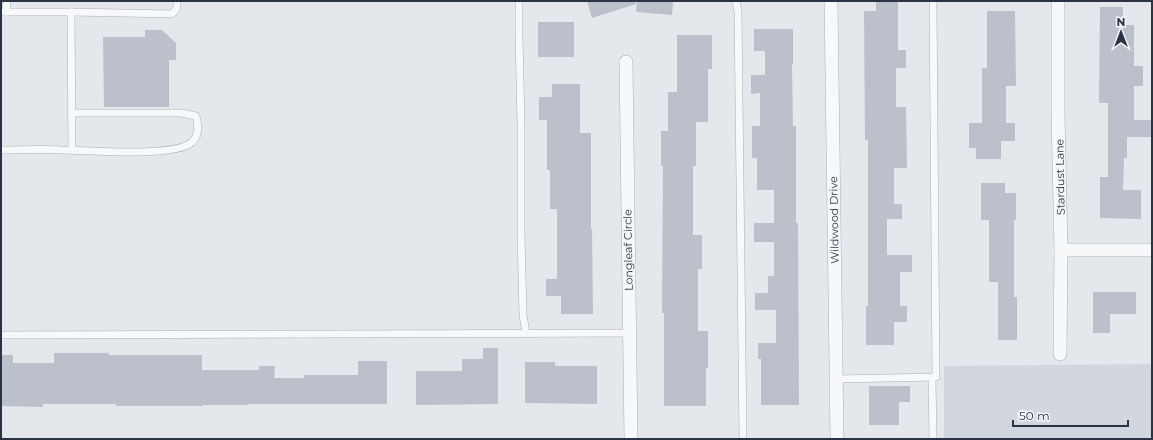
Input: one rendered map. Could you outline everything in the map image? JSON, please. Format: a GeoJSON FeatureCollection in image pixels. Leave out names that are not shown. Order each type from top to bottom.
{"type":"FeatureCollection","features":[{"type":"Feature","properties":{"kind":"street","name":"Wildwood Drive"},"geometry":{"type":"LineString","coordinates":[[831,1],[837,439]]}},
{"type":"Feature","properties":{"kind":"street","name":"Stardust Lane"},"geometry":{"type":"LineString","coordinates":[[1058,1],[1058,114],[1061,250],[1060,354]]}},
{"type":"Feature","properties":{"kind":"street","name":"Longleaf Circle"},"geometry":{"type":"LineString","coordinates":[[626,62],[631,439]]}},
{"type":"Feature","properties":{"kind":"street"},"geometry":{"type":"LineString","coordinates":[[1061,250],[1152,250]]}},
{"type":"Feature","properties":{"kind":"lane"},"geometry":{"type":"LineString","coordinates":[[7,1],[4,12],[172,14],[177,8],[178,1]]}},
{"type":"Feature","properties":{"kind":"lane"},"geometry":{"type":"LineString","coordinates":[[519,1],[518,37],[521,124],[521,234],[523,315],[526,333]]}},
{"type":"Feature","properties":{"kind":"lane"},"geometry":{"type":"LineString","coordinates":[[736,1],[738,12],[743,439]]}},
{"type":"Feature","properties":{"kind":"lane"},"geometry":{"type":"LineString","coordinates":[[837,379],[936,377],[933,1]]}},
{"type":"Feature","properties":{"kind":"lane"},"geometry":{"type":"LineString","coordinates":[[71,12],[72,150]]}},
{"type":"Feature","properties":{"kind":"lane"},"geometry":{"type":"LineString","coordinates":[[1,150],[145,152],[176,149],[192,142],[199,130],[196,116],[181,113],[71,113]]}},
{"type":"Feature","properties":{"kind":"lane"},"geometry":{"type":"LineString","coordinates":[[1,335],[630,332]]}},
{"type":"Feature","properties":{"kind":"lane"},"geometry":{"type":"LineString","coordinates":[[932,377],[932,439]]}},
{"type":"Feature","properties":{"kind":"shaded area"},"geometry":{"type":"Polygon","coordinates":[[[1152,364],[1152,439],[944,439],[944,366],[1152,364]]]}},
{"type":"Feature","properties":{"kind":"building"},"geometry":{"type":"Polygon","coordinates":[[[587,1],[635,1],[636,4],[592,18],[587,1]]]}},
{"type":"Feature","properties":{"kind":"building"},"geometry":{"type":"Polygon","coordinates":[[[637,1],[673,1],[672,15],[636,12],[637,1]]]}},
{"type":"Feature","properties":{"kind":"building"},"geometry":{"type":"Polygon","coordinates":[[[876,1],[898,1],[898,50],[906,50],[906,68],[896,68],[896,107],[906,107],[907,168],[894,168],[894,204],[902,204],[902,219],[887,219],[887,255],[912,255],[912,272],[900,272],[900,306],[907,306],[907,322],[894,322],[894,345],[866,345],[866,306],[868,306],[868,140],[865,140],[864,11],[876,11],[876,1]]]}},
{"type":"Feature","properties":{"kind":"building"},"geometry":{"type":"Polygon","coordinates":[[[1100,7],[1123,7],[1123,25],[1134,25],[1134,66],[1143,66],[1143,86],[1134,86],[1134,120],[1151,120],[1151,137],[1127,137],[1127,158],[1124,158],[1123,190],[1141,190],[1141,219],[1100,218],[1100,177],[1108,177],[1108,103],[1099,103],[1100,7]]]}},
{"type":"Feature","properties":{"kind":"building"},"geometry":{"type":"Polygon","coordinates":[[[987,11],[1015,11],[1016,86],[1006,86],[1006,123],[1015,123],[1015,141],[1001,141],[1001,159],[976,159],[976,148],[969,148],[969,123],[982,123],[982,68],[987,68],[987,11]]]}},
{"type":"Feature","properties":{"kind":"building"},"geometry":{"type":"Polygon","coordinates":[[[538,22],[574,22],[574,57],[538,57],[538,22]]]}},
{"type":"Feature","properties":{"kind":"building"},"geometry":{"type":"Polygon","coordinates":[[[754,29],[793,29],[793,126],[796,126],[796,223],[798,223],[799,405],[761,405],[761,359],[758,359],[758,343],[776,343],[776,310],[755,310],[755,293],[768,293],[768,276],[774,276],[774,242],[754,242],[754,223],[774,223],[774,190],[757,190],[757,158],[752,158],[752,126],[760,126],[760,93],[751,94],[751,75],[765,75],[765,51],[754,51],[754,29]]]}},
{"type":"Feature","properties":{"kind":"building"},"geometry":{"type":"Polygon","coordinates":[[[145,30],[162,30],[176,43],[176,60],[169,60],[169,107],[104,107],[103,37],[145,37],[145,30]]]}},
{"type":"Feature","properties":{"kind":"building"},"geometry":{"type":"Polygon","coordinates":[[[677,35],[712,35],[712,69],[708,69],[708,122],[696,122],[696,166],[693,166],[693,235],[702,235],[702,269],[698,269],[698,331],[708,331],[706,406],[664,406],[664,313],[662,313],[663,166],[661,166],[661,131],[668,131],[668,92],[677,92],[677,35]]]}},
{"type":"Feature","properties":{"kind":"building"},"geometry":{"type":"Polygon","coordinates":[[[552,84],[580,84],[580,133],[591,133],[593,314],[561,314],[561,296],[546,296],[546,279],[557,279],[557,209],[550,209],[550,170],[547,170],[547,120],[539,120],[539,97],[552,97],[552,84]]]}},
{"type":"Feature","properties":{"kind":"building"},"geometry":{"type":"Polygon","coordinates":[[[981,183],[1005,183],[1005,193],[1016,193],[1016,220],[1014,220],[1014,297],[1017,297],[1017,340],[998,340],[998,282],[989,282],[989,220],[981,220],[981,183]]]}},
{"type":"Feature","properties":{"kind":"building"},"geometry":{"type":"Polygon","coordinates":[[[1093,292],[1136,292],[1136,314],[1110,314],[1110,333],[1093,333],[1093,292]]]}},
{"type":"Feature","properties":{"kind":"building"},"geometry":{"type":"Polygon","coordinates":[[[483,348],[498,348],[498,404],[416,405],[416,371],[462,371],[462,359],[483,359],[483,348]]]}},
{"type":"Feature","properties":{"kind":"building"},"geometry":{"type":"Polygon","coordinates":[[[54,353],[109,353],[109,355],[202,355],[202,370],[259,370],[259,366],[275,366],[274,378],[304,378],[304,375],[358,375],[358,361],[387,361],[387,404],[116,406],[116,404],[43,404],[43,407],[1,406],[1,355],[13,355],[13,363],[54,363],[54,353]]]}},
{"type":"Feature","properties":{"kind":"building"},"geometry":{"type":"Polygon","coordinates":[[[525,362],[555,362],[555,366],[597,366],[597,404],[525,403],[525,362]]]}},
{"type":"Feature","properties":{"kind":"building"},"geometry":{"type":"Polygon","coordinates":[[[869,386],[910,386],[910,402],[899,402],[899,425],[869,425],[869,386]]]}}]}
